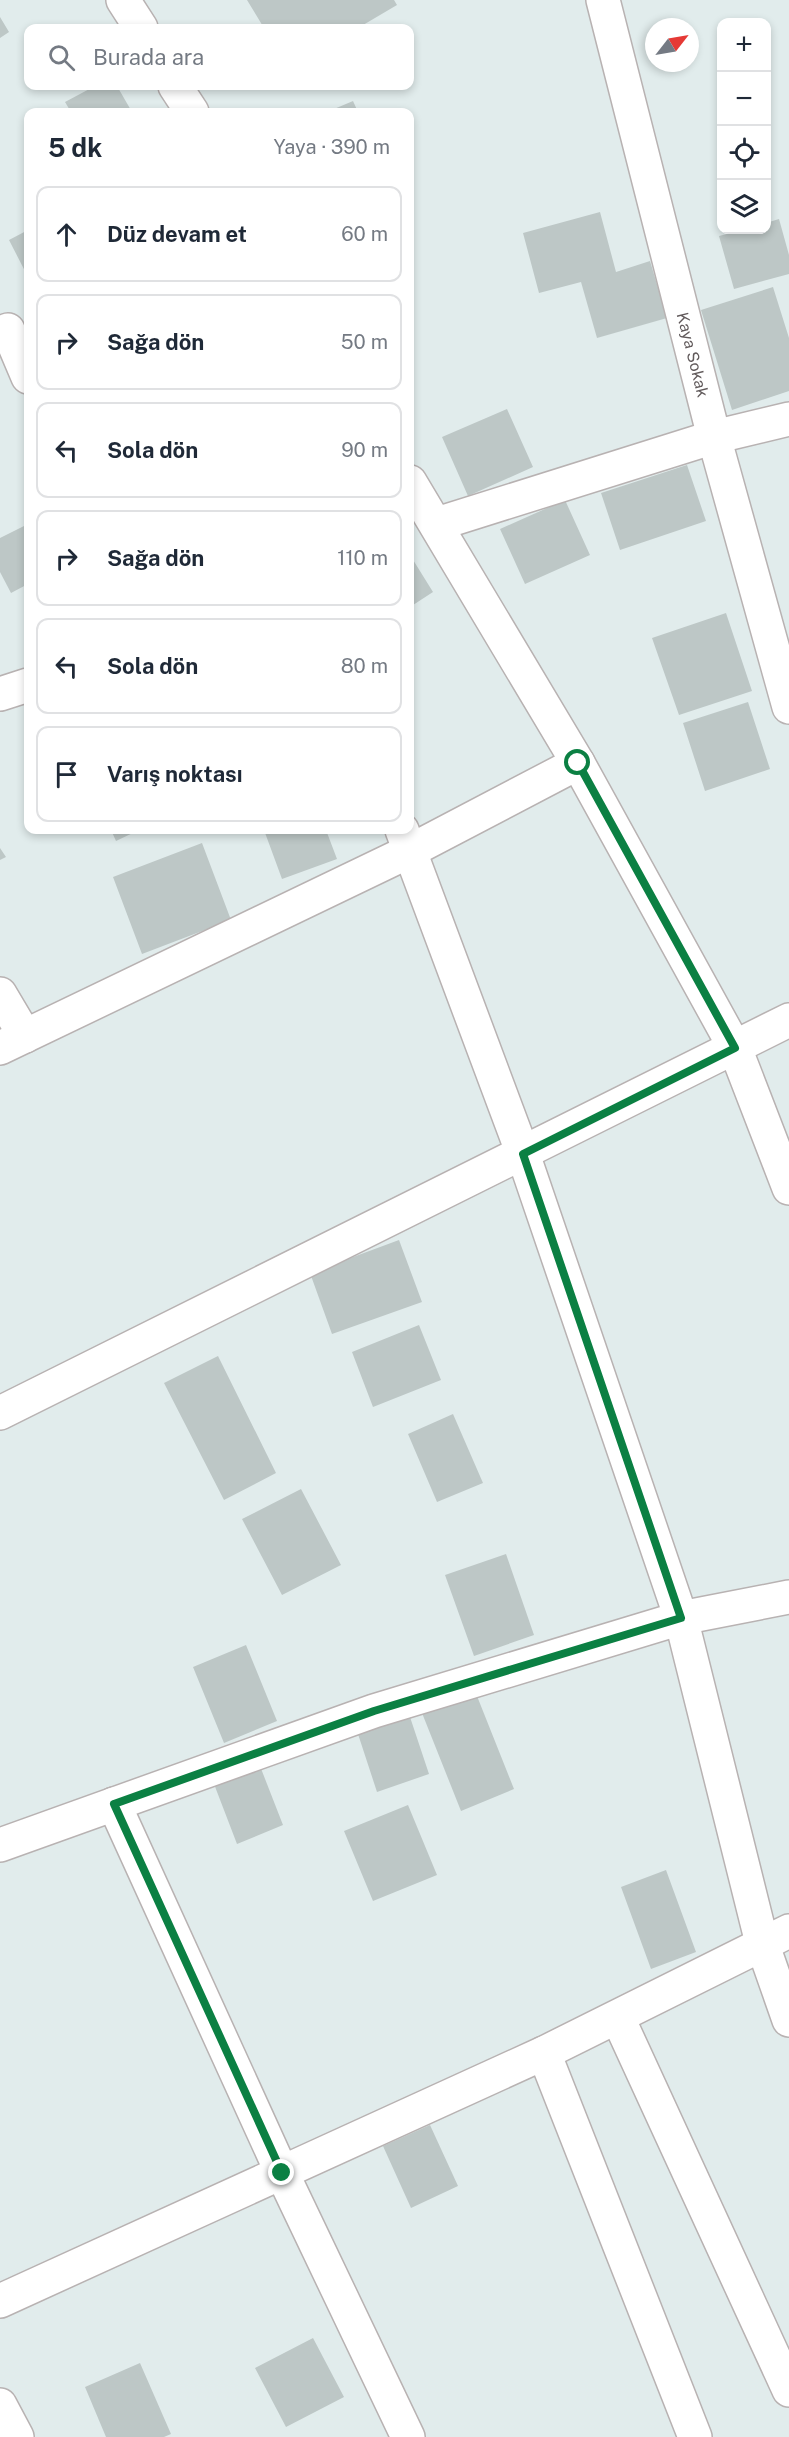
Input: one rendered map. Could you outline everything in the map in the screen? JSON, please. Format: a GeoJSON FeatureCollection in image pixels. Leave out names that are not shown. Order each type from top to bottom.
{"type":"FeatureCollection","features":[{"type":"Feature","properties":{"kind":"street"},"geometry":{"type":"LineString","coordinates":[[123,0],[138,24]]}},
{"type":"Feature","properties":{"kind":"street","name":"Kaya Sokak"},"geometry":{"type":"LineString","coordinates":[[603,0],[714,437],[789,707]]}},
{"type":"Feature","properties":{"kind":"street"},"geometry":{"type":"LineString","coordinates":[[178,90],[189,108]]}},
{"type":"Feature","properties":{"kind":"street"},"geometry":{"type":"LineString","coordinates":[[12,327],[24,364]]}},
{"type":"Feature","properties":{"kind":"street"},"geometry":{"type":"LineString","coordinates":[[437,524],[714,437],[789,419]]}},
{"type":"Feature","properties":{"kind":"street"},"geometry":{"type":"LineString","coordinates":[[414,488],[578,763],[735,1048],[789,1188]]}},
{"type":"Feature","properties":{"kind":"street"},"geometry":{"type":"LineString","coordinates":[[0,694],[24,686]]}},
{"type":"Feature","properties":{"kind":"street"},"geometry":{"type":"LineString","coordinates":[[0,994],[13,1042],[406,840],[578,763]]}},
{"type":"Feature","properties":{"kind":"street"},"geometry":{"type":"LineString","coordinates":[[406,840],[523,1154],[681,1618],[775,1937],[789,2020]]}},
{"type":"Feature","properties":{"kind":"street"},"geometry":{"type":"LineString","coordinates":[[0,1413],[789,1020]]}},
{"type":"Feature","properties":{"kind":"street"},"geometry":{"type":"LineString","coordinates":[[0,1845],[374,1711],[681,1618],[789,1597]]}},
{"type":"Feature","properties":{"kind":"street"},"geometry":{"type":"LineString","coordinates":[[114,1804],[282,2173],[408,2437]]}},
{"type":"Feature","properties":{"kind":"street"},"geometry":{"type":"LineString","coordinates":[[0,2301],[544,2053],[618,2018],[775,1937]]}},
{"type":"Feature","properties":{"kind":"street"},"geometry":{"type":"LineString","coordinates":[[618,2018],[789,2390]]}},
{"type":"Feature","properties":{"kind":"street"},"geometry":{"type":"LineString","coordinates":[[544,2053],[695,2437]]}},
{"type":"Feature","properties":{"kind":"street"},"geometry":{"type":"LineString","coordinates":[[0,2405],[17,2437]]}},
{"type":"Feature","properties":{"kind":"building"},"geometry":{"type":"Polygon","coordinates":[[[247,0],[394,0],[397,5],[365,24],[262,24],[247,0]]]}},
{"type":"Feature","properties":{"kind":"building"},"geometry":{"type":"Polygon","coordinates":[[[0,17],[9,32],[0,38],[0,17]]]}},
{"type":"Feature","properties":{"kind":"building"},"geometry":{"type":"Polygon","coordinates":[[[88,90],[119,90],[130,108],[69,108],[65,102],[88,90]]]}},
{"type":"Feature","properties":{"kind":"building"},"geometry":{"type":"Polygon","coordinates":[[[353,101],[356,108],[336,108],[353,101]]]}},
{"type":"Feature","properties":{"kind":"building"},"geometry":{"type":"Polygon","coordinates":[[[600,212],[616,272],[650,261],[667,318],[597,338],[581,282],[539,293],[523,233],[600,212]]]}},
{"type":"Feature","properties":{"kind":"building"},"geometry":{"type":"Polygon","coordinates":[[[779,219],[789,255],[789,274],[734,289],[719,236],[771,234],[771,221],[779,219]]]}},
{"type":"Feature","properties":{"kind":"building"},"geometry":{"type":"Polygon","coordinates":[[[24,232],[24,269],[9,240],[24,232]]]}},
{"type":"Feature","properties":{"kind":"building"},"geometry":{"type":"Polygon","coordinates":[[[773,287],[789,338],[789,391],[732,410],[701,310],[773,287]]]}},
{"type":"Feature","properties":{"kind":"building"},"geometry":{"type":"Polygon","coordinates":[[[507,409],[533,467],[468,496],[442,437],[507,409]]]}},
{"type":"Feature","properties":{"kind":"building"},"geometry":{"type":"Polygon","coordinates":[[[687,465],[706,521],[620,550],[601,493],[687,465]]]}},
{"type":"Feature","properties":{"kind":"building"},"geometry":{"type":"Polygon","coordinates":[[[565,500],[590,555],[525,584],[500,529],[565,500]]]}},
{"type":"Feature","properties":{"kind":"building"},"geometry":{"type":"Polygon","coordinates":[[[24,526],[24,586],[11,593],[0,572],[0,538],[24,526]]]}},
{"type":"Feature","properties":{"kind":"building"},"geometry":{"type":"Polygon","coordinates":[[[414,561],[433,592],[414,604],[414,561]]]}},
{"type":"Feature","properties":{"kind":"building"},"geometry":{"type":"Polygon","coordinates":[[[726,613],[752,691],[679,715],[652,638],[726,613]]]}},
{"type":"Feature","properties":{"kind":"building"},"geometry":{"type":"Polygon","coordinates":[[[748,702],[770,769],[705,791],[683,723],[748,702]]]}},
{"type":"Feature","properties":{"kind":"building"},"geometry":{"type":"Polygon","coordinates":[[[113,834],[131,834],[116,841],[113,834]]]}},
{"type":"Feature","properties":{"kind":"building"},"geometry":{"type":"Polygon","coordinates":[[[265,834],[328,834],[337,859],[282,879],[265,834]]]}},
{"type":"Feature","properties":{"kind":"building"},"geometry":{"type":"Polygon","coordinates":[[[202,843],[231,920],[142,954],[113,877],[202,843]]]}},
{"type":"Feature","properties":{"kind":"building"},"geometry":{"type":"Polygon","coordinates":[[[0,848],[6,857],[0,860],[0,848]]]}},
{"type":"Feature","properties":{"kind":"building"},"geometry":{"type":"Polygon","coordinates":[[[399,1240],[422,1302],[332,1334],[310,1273],[399,1240]]]}},
{"type":"Feature","properties":{"kind":"building"},"geometry":{"type":"Polygon","coordinates":[[[419,1325],[441,1380],[373,1407],[352,1352],[419,1325]]]}},
{"type":"Feature","properties":{"kind":"building"},"geometry":{"type":"Polygon","coordinates":[[[218,1356],[276,1473],[224,1500],[164,1383],[218,1356]]]}},
{"type":"Feature","properties":{"kind":"building"},"geometry":{"type":"Polygon","coordinates":[[[453,1414],[483,1483],[437,1502],[408,1434],[453,1414]]]}},
{"type":"Feature","properties":{"kind":"building"},"geometry":{"type":"Polygon","coordinates":[[[301,1489],[341,1565],[282,1595],[242,1519],[301,1489]]]}},
{"type":"Feature","properties":{"kind":"building"},"geometry":{"type":"Polygon","coordinates":[[[506,1554],[534,1635],[474,1656],[445,1575],[506,1554]]]}},
{"type":"Feature","properties":{"kind":"building"},"geometry":{"type":"Polygon","coordinates":[[[246,1645],[277,1721],[224,1743],[193,1667],[246,1645]]]}},
{"type":"Feature","properties":{"kind":"building"},"geometry":{"type":"Polygon","coordinates":[[[475,1691],[514,1789],[461,1811],[422,1713],[475,1691]]]}},
{"type":"Feature","properties":{"kind":"building"},"geometry":{"type":"Polygon","coordinates":[[[410,1717],[429,1774],[377,1792],[358,1734],[410,1717]]]}},
{"type":"Feature","properties":{"kind":"building"},"geometry":{"type":"Polygon","coordinates":[[[260,1766],[283,1825],[237,1844],[214,1784],[260,1766]]]}},
{"type":"Feature","properties":{"kind":"building"},"geometry":{"type":"Polygon","coordinates":[[[408,1805],[437,1875],[373,1901],[344,1831],[408,1805]]]}},
{"type":"Feature","properties":{"kind":"building"},"geometry":{"type":"Polygon","coordinates":[[[666,1870],[696,1952],[651,1969],[621,1887],[666,1870]]]}},
{"type":"Feature","properties":{"kind":"building"},"geometry":{"type":"Polygon","coordinates":[[[430,2125],[458,2186],[411,2208],[383,2146],[430,2125]]]}},
{"type":"Feature","properties":{"kind":"building"},"geometry":{"type":"Polygon","coordinates":[[[313,2338],[344,2397],[286,2427],[255,2368],[313,2338]]]}},
{"type":"Feature","properties":{"kind":"building"},"geometry":{"type":"Polygon","coordinates":[[[140,2363],[171,2434],[164,2437],[106,2437],[85,2387],[140,2363]]]}},
{"type":"Feature","properties":{"kind":"route"},"geometry":{"type":"LineString","coordinates":[[282,2173],[114,1804],[374,1711],[681,1618],[523,1154],[735,1048],[578,763]]}}]}
